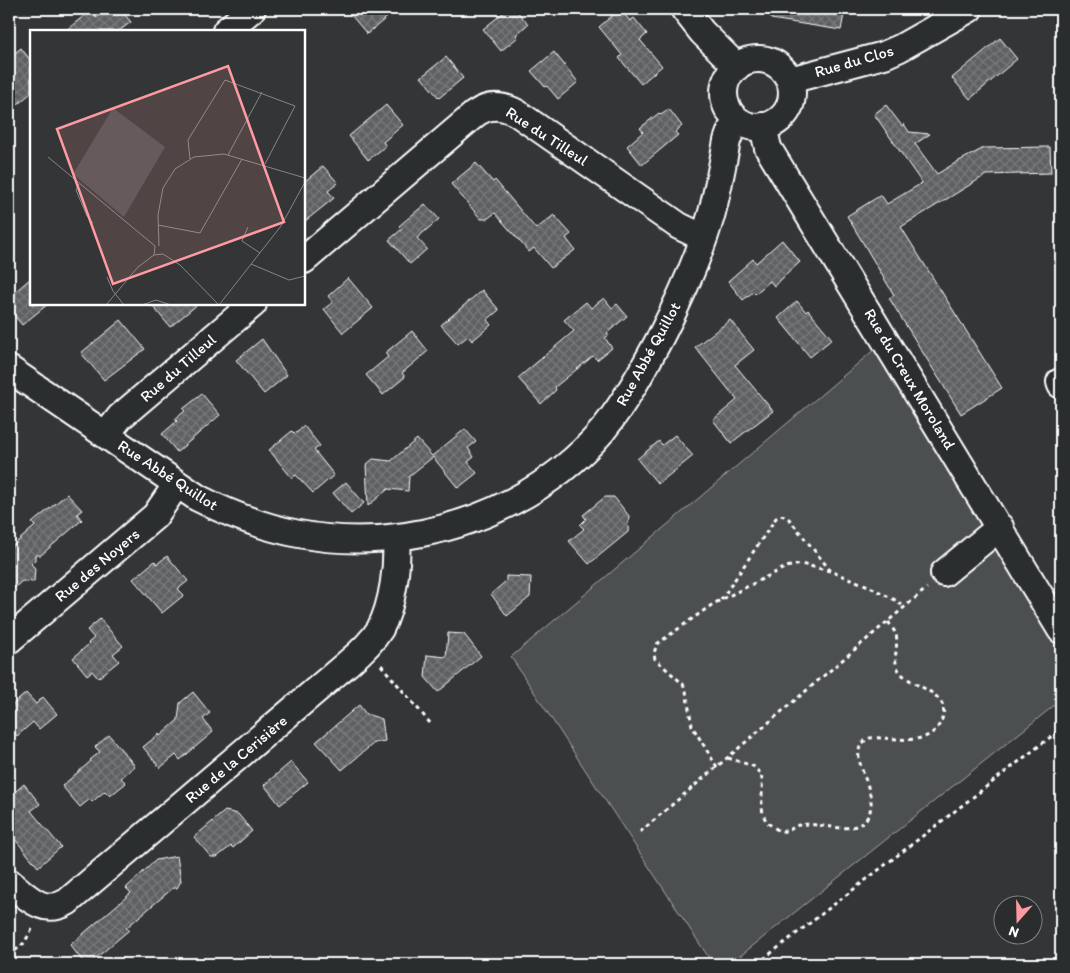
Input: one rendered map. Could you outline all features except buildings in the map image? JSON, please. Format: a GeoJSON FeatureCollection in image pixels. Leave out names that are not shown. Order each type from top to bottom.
{"type":"FeatureCollection","features":[{"type":"Feature","properties":{"kind":"street"},"geometry":{"type":"LineString","coordinates":[[227,30],[252,9]]}},
{"type":"Feature","properties":{"kind":"street"},"geometry":{"type":"LineString","coordinates":[[684,9],[702,32],[737,67]]}},
{"type":"Feature","properties":{"kind":"street","name":"Rue du Clos"},"geometry":{"type":"LineString","coordinates":[[790,80],[884,55],[969,9]]}},
{"type":"Feature","properties":{"kind":"street"},"geometry":{"type":"LineString","coordinates":[[753,60],[771,62],[779,66],[790,80],[792,90],[788,110],[773,123],[751,123],[728,107],[725,99],[726,81],[731,73],[744,62],[753,60]]}},
{"type":"Feature","properties":{"kind":"street","name":"Rue du Tilleul"},"geometry":{"type":"LineString","coordinates":[[305,259],[475,114],[487,107],[495,106],[516,113],[679,226],[704,238]]}},
{"type":"Feature","properties":{"kind":"street","name":"Rue Abbé Quillot"},"geometry":{"type":"LineString","coordinates":[[9,368],[198,498],[260,525],[290,533],[370,540],[449,527],[472,520],[496,510],[558,472],[588,445],[613,416],[642,371],[683,290],[712,214],[727,141],[732,130],[751,123]]}},
{"type":"Feature","properties":{"kind":"street","name":"Rue du Creux Moroland"},"geometry":{"type":"LineString","coordinates":[[751,123],[1060,625]]}},
{"type":"Feature","properties":{"kind":"street","name":"Rue du Tilleul"},"geometry":{"type":"LineString","coordinates":[[106,435],[120,417],[252,305]]}},
{"type":"Feature","properties":{"kind":"street","name":"Rue des Noyers"},"geometry":{"type":"LineString","coordinates":[[9,640],[155,516],[177,484]]}},
{"type":"Feature","properties":{"kind":"street"},"geometry":{"type":"LineString","coordinates":[[944,573],[1000,527]]}},
{"type":"Feature","properties":{"kind":"street","name":"Rue de la Cerisière"},"geometry":{"type":"LineString","coordinates":[[45,907],[58,906],[67,902],[366,647],[380,629],[390,601],[397,560],[396,537]]}},
{"type":"Feature","properties":{"kind":"street"},"geometry":{"type":"LineString","coordinates":[[9,882],[33,902],[45,907]]}},
{"type":"Feature","properties":{"kind":"path"},"geometry":{"type":"LineString","coordinates":[[721,600],[779,516],[783,515],[789,519],[830,570]]}},
{"type":"Feature","properties":{"kind":"path"},"geometry":{"type":"LineString","coordinates":[[717,766],[692,726],[683,684],[657,662],[654,648],[661,641],[700,612],[795,564],[808,564],[830,570],[866,585],[899,602],[904,608]]}},
{"type":"Feature","properties":{"kind":"path"},"geometry":{"type":"LineString","coordinates":[[640,832],[944,573]]}},
{"type":"Feature","properties":{"kind":"path"},"geometry":{"type":"LineString","coordinates":[[728,758],[753,766],[762,774],[766,821],[779,830],[786,831],[799,825],[830,828],[853,826],[864,821],[870,812],[872,796],[859,759],[863,744],[870,738],[917,739],[926,737],[940,724],[944,710],[935,695],[913,683],[899,670],[895,659],[896,634],[888,621]]}},
{"type":"Feature","properties":{"kind":"path"},"geometry":{"type":"LineString","coordinates":[[366,647],[430,723]]}},
{"type":"Feature","properties":{"kind":"path"},"geometry":{"type":"LineString","coordinates":[[757,964],[1061,729]]}},
{"type":"Feature","properties":{"kind":"path"},"geometry":{"type":"LineString","coordinates":[[9,956],[24,943],[45,907]]}},
{"type":"Feature","properties":{"kind":"shaded area"},"geometry":{"type":"Polygon","coordinates":[[[875,349],[1061,650],[1061,700],[730,964],[713,964],[511,657],[875,349]]]}}]}
